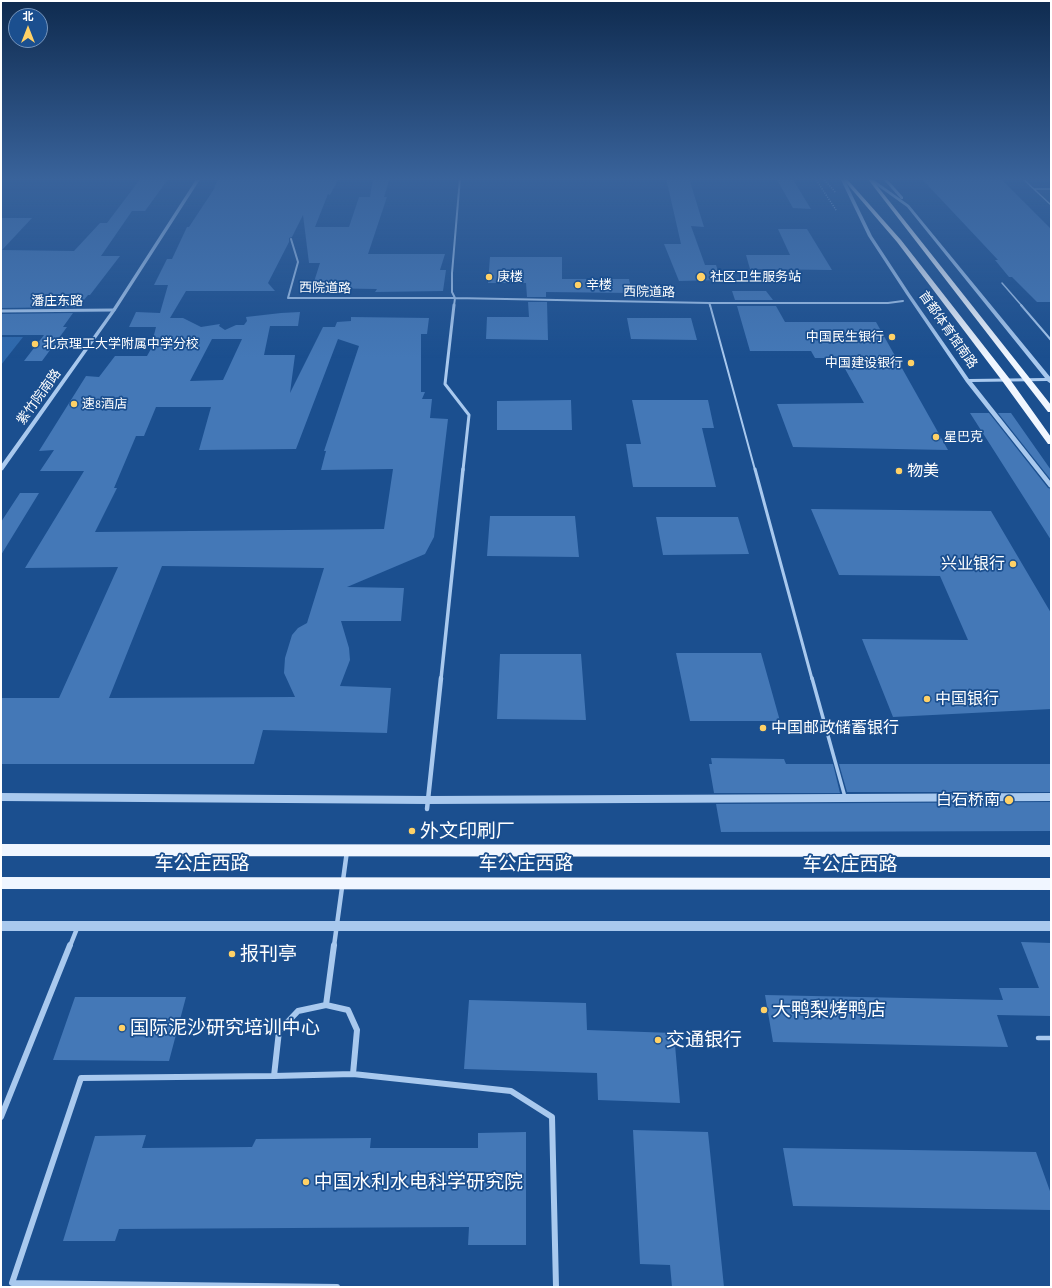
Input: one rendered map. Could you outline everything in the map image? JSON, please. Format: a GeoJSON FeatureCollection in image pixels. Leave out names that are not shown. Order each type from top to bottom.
{"type":"FeatureCollection","features":[{"type":"Feature","properties":{"kind":"main road","name":"首都体育馆南路"},"geometry":{"type":"LineString","coordinates":[[897,238],[1006,380],[1051,442]]}},
{"type":"Feature","properties":{"kind":"main road","name":"首都体育馆南路"},"geometry":{"type":"LineString","coordinates":[[916,238],[1051,410]]}},
{"type":"Feature","properties":{"kind":"main road","name":"车公庄西路"},"geometry":{"type":"LineString","coordinates":[[1,850],[1051,851]]}},
{"type":"Feature","properties":{"kind":"main road","name":"车公庄西路"},"geometry":{"type":"LineString","coordinates":[[1,883],[1051,884]]}},
{"type":"Feature","properties":{"kind":"street","name":"紫竹院南路"},"geometry":{"type":"LineString","coordinates":[[1,469],[114,310],[160,238]]}},
{"type":"Feature","properties":{"kind":"street"},"geometry":{"type":"LineString","coordinates":[[427,809],[469,414],[445,384],[455,298],[452,292],[455,238]]}},
{"type":"Feature","properties":{"kind":"street","name":"首都体育馆南路"},"geometry":{"type":"LineString","coordinates":[[871,238],[968,381],[1051,486]]}},
{"type":"Feature","properties":{"kind":"street","name":"首都体育馆南路"},"geometry":{"type":"LineString","coordinates":[[934,238],[1050,380]]}},
{"type":"Feature","properties":{"kind":"street","name":"西院道路"},"geometry":{"type":"LineString","coordinates":[[291,239],[298,262],[288,298],[455,298],[709,303],[888,303],[903,301]]}},
{"type":"Feature","properties":{"kind":"street","name":"潘庄东路"},"geometry":{"type":"LineString","coordinates":[[1,311],[114,310]]}},
{"type":"Feature","properties":{"kind":"street"},"geometry":{"type":"LineString","coordinates":[[968,381],[1050,380]]}},
{"type":"Feature","properties":{"kind":"street"},"geometry":{"type":"LineString","coordinates":[[1,797],[428,800],[1051,797]]}},
{"type":"Feature","properties":{"kind":"street"},"geometry":{"type":"LineString","coordinates":[[326,1004],[347,851]]}},
{"type":"Feature","properties":{"kind":"street"},"geometry":{"type":"LineString","coordinates":[[1,926],[1051,926]]}},
{"type":"Feature","properties":{"kind":"street"},"geometry":{"type":"LineString","coordinates":[[1,1117],[78,926]]}},
{"type":"Feature","properties":{"kind":"street"},"geometry":{"type":"LineString","coordinates":[[274,1076],[279,1031],[298,1011],[326,1004],[348,1010],[357,1030],[353,1074]]}},
{"type":"Feature","properties":{"kind":"street"},"geometry":{"type":"LineString","coordinates":[[337,1287],[12,1283],[81,1078],[353,1074],[511,1091],[552,1117],[556,1287]]}},
{"type":"Feature","properties":{"kind":"lane"},"geometry":{"type":"LineString","coordinates":[[1002,283],[1051,340]]}},
{"type":"Feature","properties":{"kind":"lane"},"geometry":{"type":"LineString","coordinates":[[709,303],[845,798]]}},
{"type":"Feature","properties":{"kind":"lane"},"geometry":{"type":"LineString","coordinates":[[1038,1038],[1051,1038]]}},
{"type":"Feature","properties":{"kind":"shaded area"},"geometry":{"type":"Polygon","coordinates":[[[1,337],[23,337],[1,365],[1,337]]]}},
{"type":"Feature","properties":{"kind":"building"},"geometry":{"type":"Polygon","coordinates":[[[1,238],[13,238],[2,250],[74,251],[86,238],[113,238],[101,256],[120,256],[90,295],[88,295],[78,307],[1,308],[1,238]]]}},
{"type":"Feature","properties":{"kind":"building"},"geometry":{"type":"Polygon","coordinates":[[[182,238],[289,238],[289,242],[268,283],[275,291],[186,291],[170,318],[183,318],[201,327],[220,324],[219,326],[225,330],[236,325],[244,325],[247,321],[246,317],[300,312],[298,326],[270,326],[264,355],[295,355],[290,393],[323,327],[335,327],[337,322],[351,321],[351,317],[429,318],[427,334],[421,334],[421,392],[425,392],[422,399],[432,399],[430,418],[448,419],[434,537],[425,554],[347,587],[404,588],[401,621],[341,621],[349,648],[350,660],[340,686],[391,688],[387,733],[263,730],[254,764],[1,764],[1,698],[59,698],[118,567],[25,568],[84,471],[40,471],[54,450],[39,451],[86,376],[99,377],[115,356],[147,356],[156,340],[153,339],[156,327],[129,327],[136,312],[160,313],[168,285],[154,285],[167,259],[172,259],[182,238]],[[212,339],[190,381],[223,380],[242,339],[212,339]],[[338,339],[296,449],[199,450],[211,407],[156,407],[144,436],[136,436],[114,488],[117,488],[95,532],[384,529],[393,469],[321,470],[326,451],[324,451],[359,346],[338,339]],[[162,566],[109,698],[295,697],[284,673],[285,658],[292,635],[298,628],[307,623],[324,568],[162,566]]]}},
{"type":"Feature","properties":{"kind":"building"},"geometry":{"type":"Polygon","coordinates":[[[306,238],[373,238],[368,254],[445,254],[440,270],[446,270],[443,291],[375,292],[377,289],[312,288],[320,263],[309,263],[306,238]]]}},
{"type":"Feature","properties":{"kind":"building"},"geometry":{"type":"Polygon","coordinates":[[[680,238],[695,238],[705,265],[716,265],[721,280],[679,281],[664,244],[681,244],[680,238]]]}},
{"type":"Feature","properties":{"kind":"building"},"geometry":{"type":"Polygon","coordinates":[[[782,238],[813,238],[832,270],[750,269],[746,255],[790,255],[782,238]]]}},
{"type":"Feature","properties":{"kind":"building"},"geometry":{"type":"Polygon","coordinates":[[[977,238],[1051,238],[1051,302],[1037,302],[1012,277],[1009,277],[995,260],[998,260],[977,238]]]}},
{"type":"Feature","properties":{"kind":"building"},"geometry":{"type":"Polygon","coordinates":[[[490,257],[562,257],[562,279],[629,279],[632,293],[546,292],[546,297],[527,297],[526,283],[488,283],[490,257]]]}},
{"type":"Feature","properties":{"kind":"building"},"geometry":{"type":"Polygon","coordinates":[[[732,291],[766,291],[773,300],[735,300],[732,291]]]}},
{"type":"Feature","properties":{"kind":"building"},"geometry":{"type":"Polygon","coordinates":[[[528,302],[547,302],[548,340],[486,339],[487,317],[529,317],[528,302]]]}},
{"type":"Feature","properties":{"kind":"building"},"geometry":{"type":"Polygon","coordinates":[[[737,306],[776,306],[785,322],[876,322],[948,450],[793,447],[777,404],[864,403],[839,358],[815,358],[811,351],[750,351],[737,306]]]}},
{"type":"Feature","properties":{"kind":"building"},"geometry":{"type":"Polygon","coordinates":[[[73,313],[63,327],[67,327],[42,361],[24,361],[44,335],[1,335],[1,314],[73,313]]]}},
{"type":"Feature","properties":{"kind":"building"},"geometry":{"type":"Polygon","coordinates":[[[627,318],[691,318],[697,340],[631,339],[627,318]]]}},
{"type":"Feature","properties":{"kind":"building"},"geometry":{"type":"Polygon","coordinates":[[[571,400],[572,430],[497,430],[497,401],[571,400]]]}},
{"type":"Feature","properties":{"kind":"building"},"geometry":{"type":"Polygon","coordinates":[[[632,400],[708,400],[714,428],[702,428],[716,487],[633,487],[626,444],[641,444],[632,400]]]}},
{"type":"Feature","properties":{"kind":"building"},"geometry":{"type":"Polygon","coordinates":[[[970,413],[989,413],[1048,488],[1051,489],[1051,540],[970,413]]]}},
{"type":"Feature","properties":{"kind":"building"},"geometry":{"type":"Polygon","coordinates":[[[998,413],[1011,413],[1051,470],[1051,480],[998,413]]]}},
{"type":"Feature","properties":{"kind":"building"},"geometry":{"type":"Polygon","coordinates":[[[20,493],[39,493],[1,555],[1,522],[20,493]]]}},
{"type":"Feature","properties":{"kind":"building"},"geometry":{"type":"Polygon","coordinates":[[[811,509],[991,511],[1051,613],[1051,709],[893,717],[862,639],[968,640],[940,576],[839,575],[811,509]]]}},
{"type":"Feature","properties":{"kind":"building"},"geometry":{"type":"Polygon","coordinates":[[[490,516],[575,516],[579,557],[487,556],[490,516]]]}},
{"type":"Feature","properties":{"kind":"building"},"geometry":{"type":"Polygon","coordinates":[[[656,517],[738,517],[749,554],[663,555],[656,517]]]}},
{"type":"Feature","properties":{"kind":"building"},"geometry":{"type":"Polygon","coordinates":[[[676,653],[761,653],[780,721],[690,721],[676,653]]]}},
{"type":"Feature","properties":{"kind":"building"},"geometry":{"type":"Polygon","coordinates":[[[500,654],[581,654],[586,720],[497,719],[500,654]]]}},
{"type":"Feature","properties":{"kind":"building"},"geometry":{"type":"Polygon","coordinates":[[[711,758],[784,759],[786,764],[833,764],[840,793],[714,793],[709,764],[712,764],[711,758]]]}},
{"type":"Feature","properties":{"kind":"building"},"geometry":{"type":"Polygon","coordinates":[[[839,764],[1051,764],[1051,792],[847,792],[839,764]]]}},
{"type":"Feature","properties":{"kind":"building"},"geometry":{"type":"Polygon","coordinates":[[[1051,802],[1051,831],[721,832],[716,804],[1051,802]]]}},
{"type":"Feature","properties":{"kind":"building"},"geometry":{"type":"Polygon","coordinates":[[[1021,942],[1051,943],[1051,1016],[997,1015],[1008,1047],[773,1042],[765,995],[1003,1000],[999,988],[1039,988],[1021,942]]]}},
{"type":"Feature","properties":{"kind":"building"},"geometry":{"type":"Polygon","coordinates":[[[75,997],[186,997],[169,1061],[53,1060],[75,997]]]}},
{"type":"Feature","properties":{"kind":"building"},"geometry":{"type":"Polygon","coordinates":[[[469,1000],[586,1003],[587,1030],[674,1033],[680,1103],[598,1100],[597,1073],[464,1069],[469,1000]]]}},
{"type":"Feature","properties":{"kind":"building"},"geometry":{"type":"Polygon","coordinates":[[[633,1130],[708,1132],[724,1287],[672,1287],[670,1265],[640,1264],[633,1130]]]}},
{"type":"Feature","properties":{"kind":"building"},"geometry":{"type":"Polygon","coordinates":[[[526,1132],[526,1245],[468,1245],[469,1227],[119,1229],[115,1241],[63,1241],[95,1136],[146,1135],[142,1148],[252,1147],[256,1139],[371,1138],[370,1148],[478,1148],[478,1133],[526,1132]]]}},
{"type":"Feature","properties":{"kind":"building"},"geometry":{"type":"Polygon","coordinates":[[[783,1148],[1036,1152],[1051,1194],[1051,1210],[793,1206],[783,1148]]]}},
{"type":"Feature","properties":{"kind":"place","name":"庚楼"},"geometry":{"type":"Point","coordinates":[489,277]}},
{"type":"Feature","properties":{"kind":"place","name":"社区卫生服务站"},"geometry":{"type":"Point","coordinates":[701,277]}},
{"type":"Feature","properties":{"kind":"place","name":"辛楼"},"geometry":{"type":"Point","coordinates":[578,285]}},
{"type":"Feature","properties":{"kind":"place","name":"中国民生银行"},"geometry":{"type":"Point","coordinates":[892,337]}},
{"type":"Feature","properties":{"kind":"place","name":"北京理工大学附属中学分校"},"geometry":{"type":"Point","coordinates":[35,344]}},
{"type":"Feature","properties":{"kind":"place","name":"中国建设银行"},"geometry":{"type":"Point","coordinates":[911,363]}},
{"type":"Feature","properties":{"kind":"place","name":"速8酒店"},"geometry":{"type":"Point","coordinates":[74,404]}},
{"type":"Feature","properties":{"kind":"place","name":"星巴克"},"geometry":{"type":"Point","coordinates":[936,437]}},
{"type":"Feature","properties":{"kind":"place","name":"物美"},"geometry":{"type":"Point","coordinates":[899,471]}},
{"type":"Feature","properties":{"kind":"place","name":"兴业银行"},"geometry":{"type":"Point","coordinates":[1013,564]}},
{"type":"Feature","properties":{"kind":"place","name":"中国银行"},"geometry":{"type":"Point","coordinates":[927,699]}},
{"type":"Feature","properties":{"kind":"place","name":"中国邮政储蓄银行"},"geometry":{"type":"Point","coordinates":[763,728]}},
{"type":"Feature","properties":{"kind":"place","name":"白石桥南"},"geometry":{"type":"Point","coordinates":[1009,800]}},
{"type":"Feature","properties":{"kind":"place","name":"外文印刷厂"},"geometry":{"type":"Point","coordinates":[412,831]}},
{"type":"Feature","properties":{"kind":"place","name":"报刊亭"},"geometry":{"type":"Point","coordinates":[232,954]}},
{"type":"Feature","properties":{"kind":"place","name":"大鸭梨烤鸭店"},"geometry":{"type":"Point","coordinates":[764,1010]}},
{"type":"Feature","properties":{"kind":"place","name":"国际泥沙研究培训中心"},"geometry":{"type":"Point","coordinates":[122,1028]}},
{"type":"Feature","properties":{"kind":"place","name":"交通银行"},"geometry":{"type":"Point","coordinates":[658,1040]}},
{"type":"Feature","properties":{"kind":"place","name":"中国水利水电科学研究院"},"geometry":{"type":"Point","coordinates":[306,1182]}}]}
